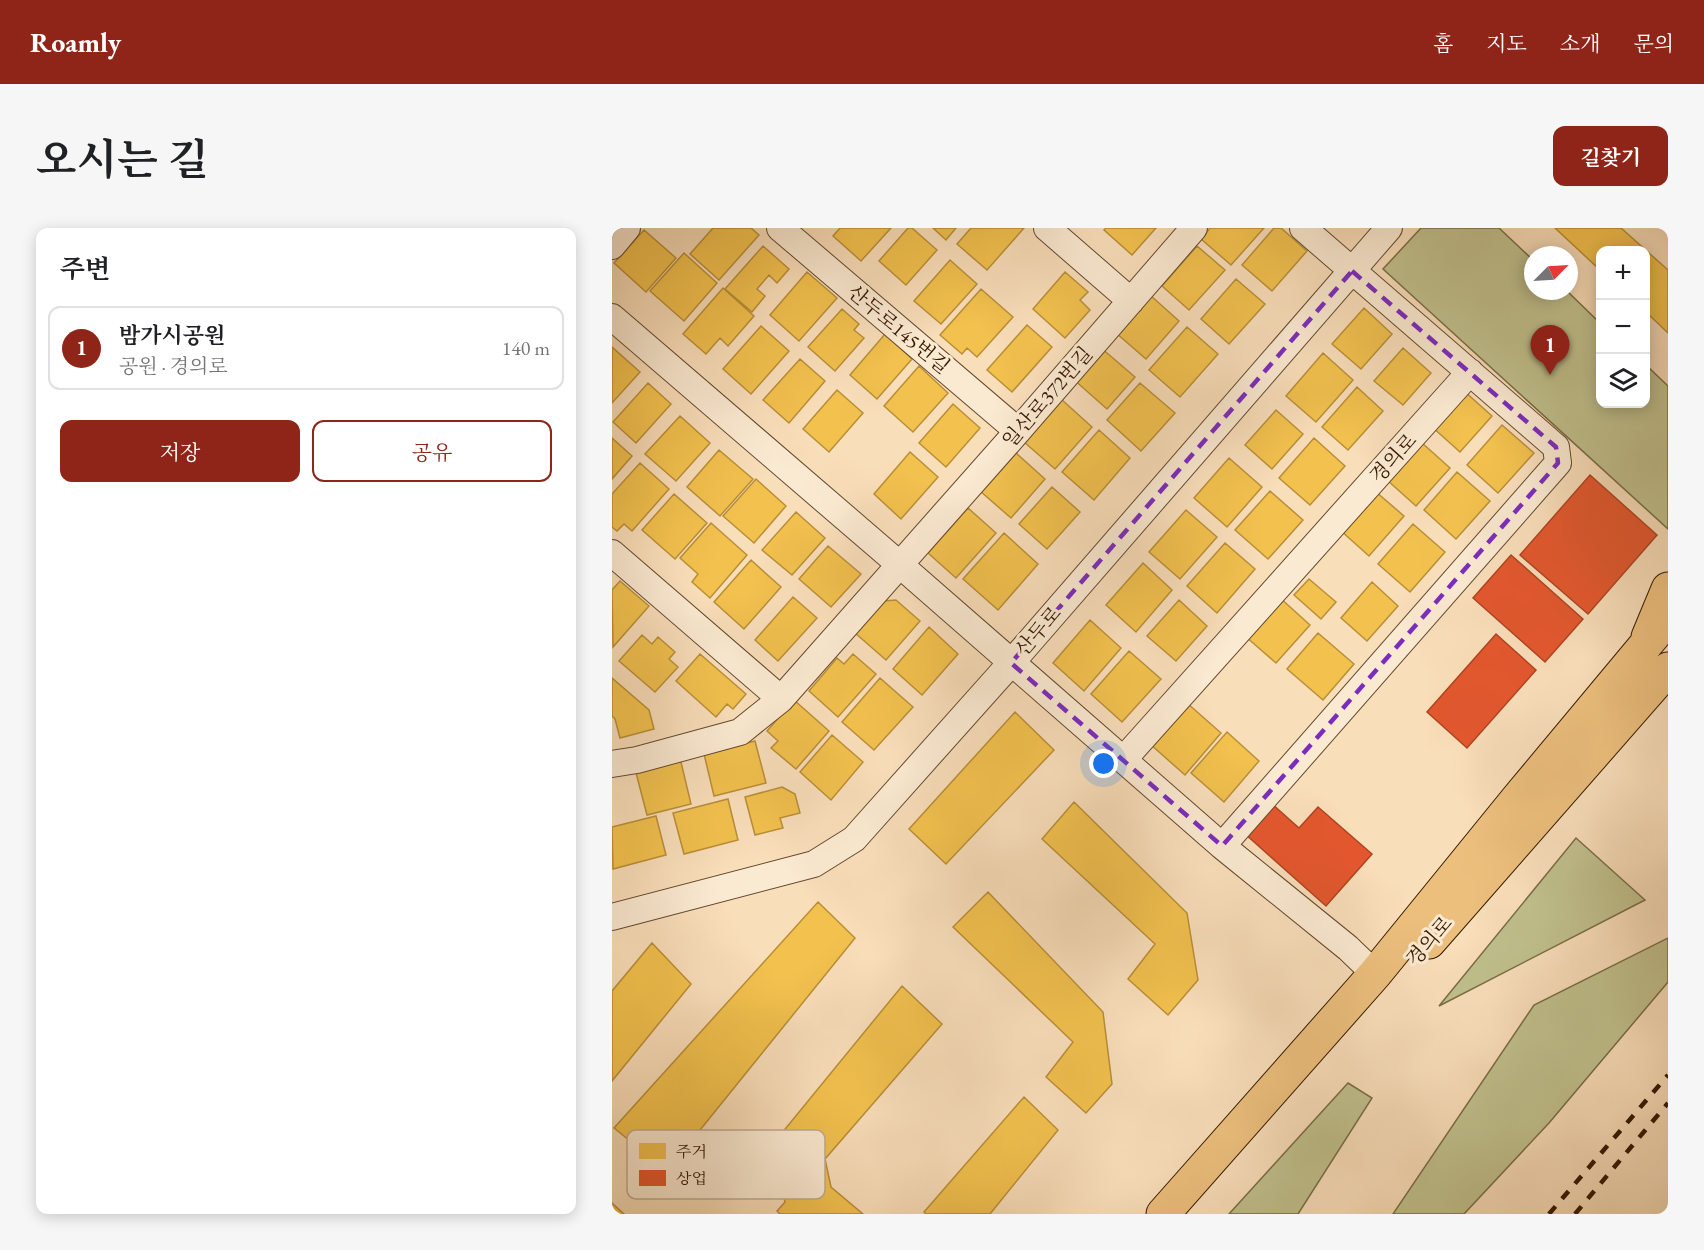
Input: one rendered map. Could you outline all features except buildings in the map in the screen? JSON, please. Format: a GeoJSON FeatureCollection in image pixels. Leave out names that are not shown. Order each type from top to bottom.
{"type":"FeatureCollection","features":[{"type":"Feature","properties":{"kind":"main road"},"geometry":{"type":"LineString","coordinates":[[1645,645],[1668,588]]}},
{"type":"Feature","properties":{"kind":"main road","name":"경의로"},"geometry":{"type":"LineString","coordinates":[[1163,1214],[1375,975],[1668,618]]}},
{"type":"Feature","properties":{"kind":"main road","name":"경의로"},"geometry":{"type":"LineString","coordinates":[[1191,1214],[1668,669]]}},
{"type":"Feature","properties":{"kind":"street"},"geometry":{"type":"LineString","coordinates":[[612,246],[627,228]]}},
{"type":"Feature","properties":{"kind":"street","name":"산두로145번길"},"geometry":{"type":"LineString","coordinates":[[780,228],[1018,431]]}},
{"type":"Feature","properties":{"kind":"street"},"geometry":{"type":"LineString","coordinates":[[1047,228],[1131,300]]}},
{"type":"Feature","properties":{"kind":"street","name":"일산로372번길"},"geometry":{"type":"LineString","coordinates":[[612,764],[637,760],[740,732],[781,699],[1194,228]]}},
{"type":"Feature","properties":{"kind":"street"},"geometry":{"type":"LineString","coordinates":[[1222,846],[1558,463],[1556,447],[1303,228]]}},
{"type":"Feature","properties":{"kind":"street","name":"산두로"},"geometry":{"type":"LineString","coordinates":[[612,917],[814,864],[854,838],[1011,663],[1389,228]]}},
{"type":"Feature","properties":{"kind":"street"},"geometry":{"type":"LineString","coordinates":[[612,317],[900,564],[1222,846],[1348,948],[1375,975]]}},
{"type":"Feature","properties":{"kind":"street","name":"경의로"},"geometry":{"type":"LineString","coordinates":[[1123,760],[1470,372]]}},
{"type":"Feature","properties":{"kind":"street"},"geometry":{"type":"LineString","coordinates":[[612,553],[781,699]]}},
{"type":"Feature","properties":{"kind":"highlighted area"},"geometry":{"type":"Polygon","coordinates":[[[1352,271],[1556,447],[1558,463],[1222,846],[1011,663],[1352,271]]]}},
{"type":"Feature","properties":{"kind":"green space"},"geometry":{"type":"Polygon","coordinates":[[[1421,228],[1499,228],[1524,252],[1524,300],[1576,300],[1596,319],[1596,408],[1650,408],[1650,369],[1668,386],[1668,529],[1383,269],[1421,228]]]}},
{"type":"Feature","properties":{"kind":"green space"},"geometry":{"type":"Polygon","coordinates":[[[1576,838],[1645,900],[1439,1006],[1576,838]]]}},
{"type":"Feature","properties":{"kind":"green space"},"geometry":{"type":"Polygon","coordinates":[[[1668,938],[1668,982],[1549,1123],[1464,1214],[1393,1214],[1534,1005],[1668,938]]]}},
{"type":"Feature","properties":{"kind":"green space"},"geometry":{"type":"Polygon","coordinates":[[[1348,1083],[1372,1098],[1298,1214],[1229,1214],[1348,1083]]]}},
{"type":"Feature","properties":{"kind":"railway"},"geometry":{"type":"LineString","coordinates":[[1549,1214],[1668,1075]]}},
{"type":"Feature","properties":{"kind":"railway"},"geometry":{"type":"LineString","coordinates":[[1575,1214],[1668,1103]]}},
{"type":"Feature","properties":{"kind":"place","name":"밤가시공원"},"geometry":{"type":"Point","coordinates":[1550,375]}}]}
